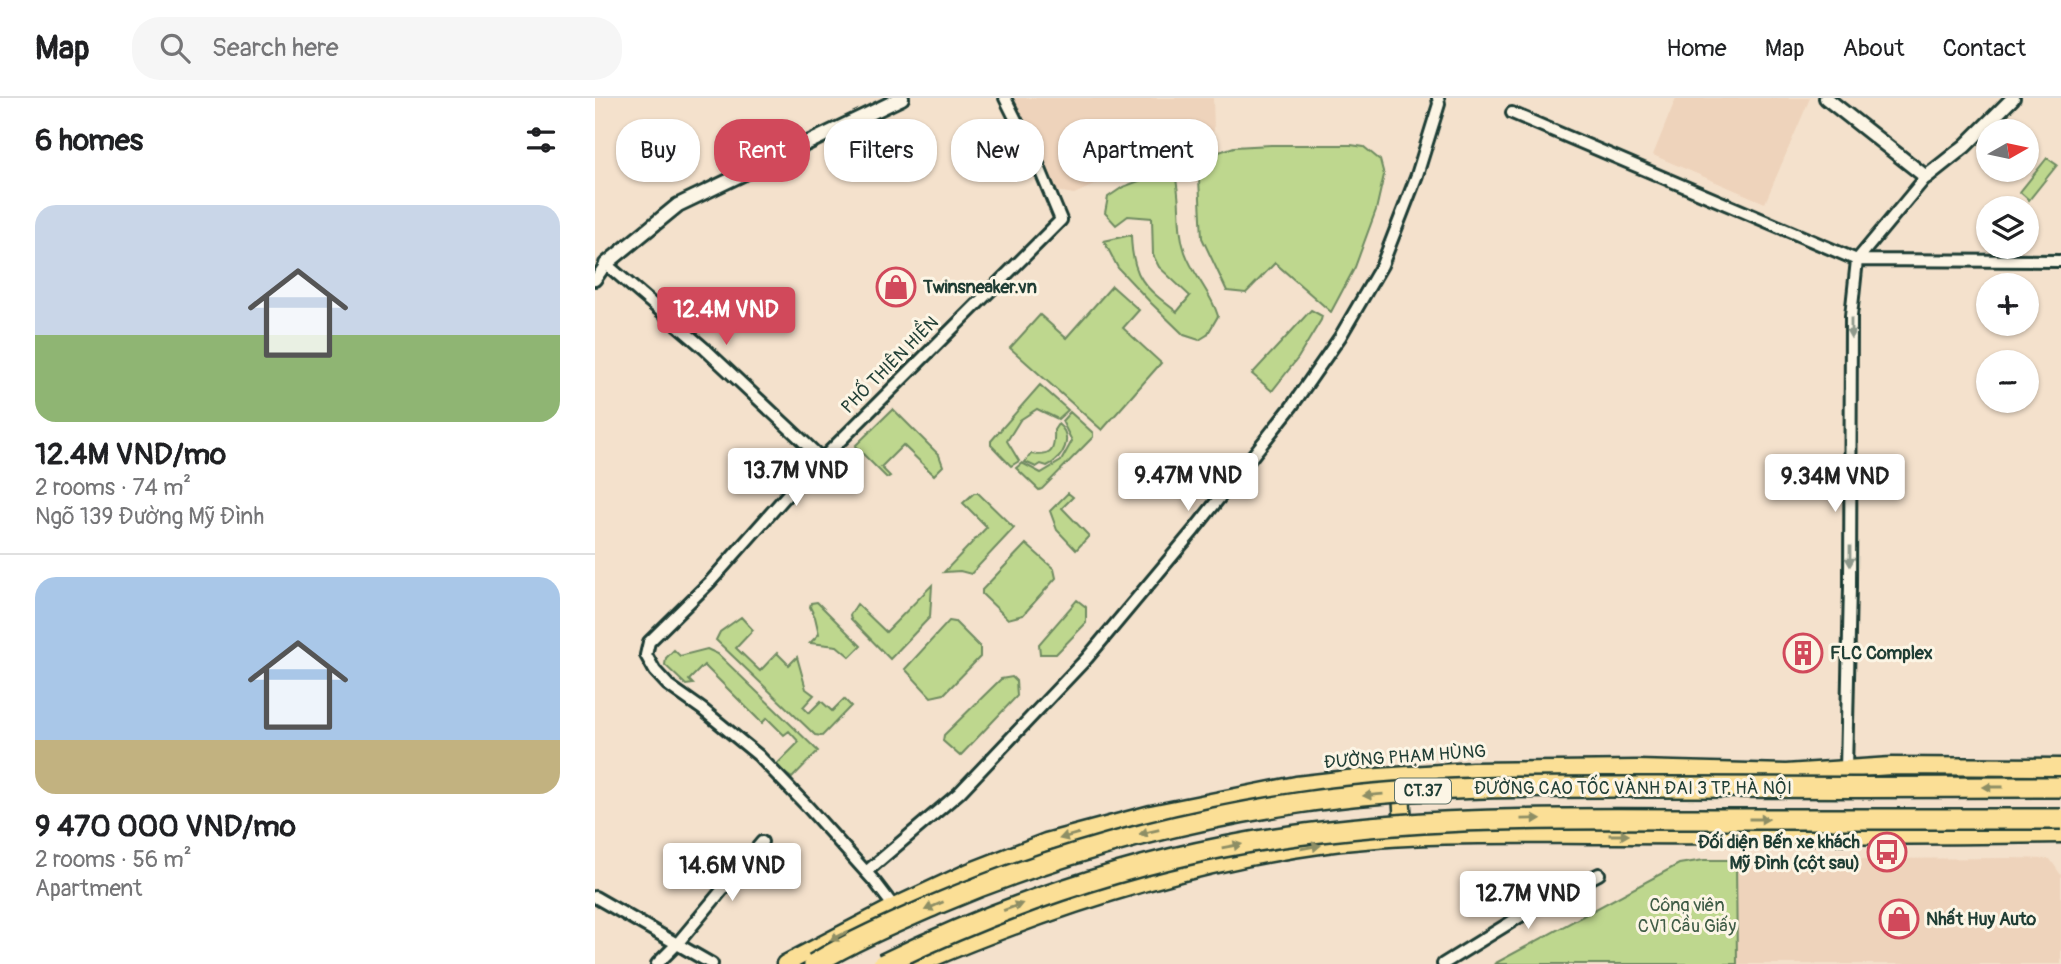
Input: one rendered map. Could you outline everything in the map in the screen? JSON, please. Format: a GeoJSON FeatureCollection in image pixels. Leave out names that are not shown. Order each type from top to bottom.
{"type":"FeatureCollection","features":[{"type":"Feature","properties":{"kind":"highway","name":"ĐƯỜNG CAO TỐC VÀNH ĐAI 3 TP. HÀ NỘI"},"geometry":{"type":"LineString","coordinates":[[814,964],[899,921],[980,886],[1056,858],[1135,835],[1302,802],[1458,789],[2061,787]]}},
{"type":"Feature","properties":{"kind":"highway","name":"ĐƯỜNG CAO TỐC VÀNH ĐAI 3 TP. HÀ NỘI"},"geometry":{"type":"LineString","coordinates":[[883,964],[992,915],[1065,888],[1143,865],[1306,833],[1459,821],[1609,818],[2061,819]]}},
{"type":"Feature","properties":{"kind":"main road","name":"ĐƯỜNG PHẠM HÙNG"},"geometry":{"type":"LineString","coordinates":[[785,964],[894,907],[969,872],[1046,842],[1118,822],[1281,788],[1400,775],[1472,771],[1624,769],[1786,773],[1891,766],[2061,767]]}},
{"type":"Feature","properties":{"kind":"main road"},"geometry":{"type":"LineString","coordinates":[[1400,775],[1404,838]]}},
{"type":"Feature","properties":{"kind":"main road"},"geometry":{"type":"LineString","coordinates":[[918,964],[998,930],[1136,885],[1237,861],[1326,844],[1477,835],[2061,834]]}},
{"type":"Feature","properties":{"kind":"street"},"geometry":{"type":"LineString","coordinates":[[595,281],[606,264],[678,205],[902,98]]}},
{"type":"Feature","properties":{"kind":"street","name":"PHỐ THIÊN HIỀN"},"geometry":{"type":"LineString","coordinates":[[894,907],[866,872],[758,755],[668,685],[655,671],[646,655],[649,642],[710,582],[795,486],[1061,220],[1037,162],[1005,98]]}},
{"type":"Feature","properties":{"kind":"street"},"geometry":{"type":"LineString","coordinates":[[866,872],[959,793],[1087,658],[1194,530],[1292,406],[1340,337],[1382,265],[1417,175],[1439,104],[1438,98]]}},
{"type":"Feature","properties":{"kind":"street"},"geometry":{"type":"LineString","coordinates":[[1826,98],[1926,177]]}},
{"type":"Feature","properties":{"kind":"street"},"geometry":{"type":"LineString","coordinates":[[1846,770],[1851,316],[1857,260],[1926,177],[1965,146],[2014,98]]}},
{"type":"Feature","properties":{"kind":"street"},"geometry":{"type":"LineString","coordinates":[[1512,113],[1857,260],[2061,261]]}},
{"type":"Feature","properties":{"kind":"street"},"geometry":{"type":"LineString","coordinates":[[606,264],[705,349],[823,459]]}},
{"type":"Feature","properties":{"kind":"street"},"geometry":{"type":"LineString","coordinates":[[657,964],[677,944],[762,842]]}},
{"type":"Feature","properties":{"kind":"street"},"geometry":{"type":"LineString","coordinates":[[1443,964],[1537,906],[1599,874]]}},
{"type":"Feature","properties":{"kind":"street"},"geometry":{"type":"LineString","coordinates":[[595,897],[712,964]]}},
{"type":"Feature","properties":{"kind":"shaded area"},"geometry":{"type":"Polygon","coordinates":[[[1011,98],[1213,98],[1214,119],[1058,119],[1058,182],[1101,182],[1074,194],[1057,191],[1044,165],[1044,119],[1021,119],[1011,98]]]}},
{"type":"Feature","properties":{"kind":"shaded area"},"geometry":{"type":"Polygon","coordinates":[[[1676,98],[1810,98],[1765,203],[1653,155],[1676,98]]]}},
{"type":"Feature","properties":{"kind":"shaded area","name":"Nhất Huy Auto"},"geometry":{"type":"Polygon","coordinates":[[[2050,859],[2061,875],[2061,964],[1737,964],[1736,860],[2050,859]]]}},
{"type":"Feature","properties":{"kind":"green space"},"geometry":{"type":"Polygon","coordinates":[[[1351,145],[1364,147],[1380,160],[1384,175],[1376,210],[1355,267],[1331,312],[1275,263],[1246,293],[1227,291],[1202,238],[1199,182],[1218,182],[1218,152],[1234,147],[1351,145]]]}},
{"type":"Feature","properties":{"kind":"green space"},"geometry":{"type":"Polygon","coordinates":[[[2047,158],[2057,165],[2032,196],[2024,196],[2020,192],[2028,182],[2039,182],[2039,168],[2047,158]]]}},
{"type":"Feature","properties":{"kind":"green space"},"geometry":{"type":"Polygon","coordinates":[[[1136,182],[1176,182],[1185,252],[1218,316],[1207,335],[1199,340],[1184,335],[1151,303],[1118,268],[1104,241],[1131,235],[1134,261],[1142,280],[1177,312],[1190,296],[1159,267],[1153,255],[1152,218],[1128,216],[1116,225],[1105,213],[1108,197],[1136,182]]]}},
{"type":"Feature","properties":{"kind":"green space"},"geometry":{"type":"Polygon","coordinates":[[[1112,286],[1139,310],[1123,328],[1161,363],[1102,430],[1010,348],[1040,315],[1066,338],[1112,286]]]}},
{"type":"Feature","properties":{"kind":"green space"},"geometry":{"type":"Polygon","coordinates":[[[1311,310],[1322,316],[1321,320],[1298,358],[1272,391],[1252,374],[1311,310]]]}},
{"type":"Feature","properties":{"kind":"green space"},"geometry":{"type":"Polygon","coordinates":[[[1040,385],[1068,410],[1058,419],[1037,409],[1020,420],[1007,441],[1019,461],[1011,466],[991,445],[991,441],[1040,385]]]}},
{"type":"Feature","properties":{"kind":"green space"},"geometry":{"type":"Polygon","coordinates":[[[893,409],[939,455],[943,466],[934,475],[903,445],[881,467],[890,476],[887,478],[855,446],[893,409]]]}},
{"type":"Feature","properties":{"kind":"green space"},"geometry":{"type":"Polygon","coordinates":[[[1070,412],[1093,433],[1093,437],[1039,490],[1016,468],[1022,463],[1041,473],[1061,461],[1072,441],[1062,421],[1070,412]]]}},
{"type":"Feature","properties":{"kind":"green space"},"geometry":{"type":"Polygon","coordinates":[[[1058,424],[1063,429],[1066,441],[1058,458],[1047,466],[1041,464],[1036,467],[1025,462],[1031,454],[1044,455],[1051,451],[1054,430],[1058,424]]]}},
{"type":"Feature","properties":{"kind":"green space"},"geometry":{"type":"Polygon","coordinates":[[[974,493],[978,493],[1014,528],[971,574],[960,571],[944,572],[987,527],[963,503],[974,493]]]}},
{"type":"Feature","properties":{"kind":"green space"},"geometry":{"type":"Polygon","coordinates":[[[1068,493],[1073,497],[1062,508],[1089,536],[1076,550],[1057,530],[1050,511],[1068,493]]]}},
{"type":"Feature","properties":{"kind":"green space"},"geometry":{"type":"Polygon","coordinates":[[[1026,544],[1054,569],[1056,578],[1023,615],[1008,619],[982,594],[982,590],[1026,544]]]}},
{"type":"Feature","properties":{"kind":"green space"},"geometry":{"type":"Polygon","coordinates":[[[932,585],[930,617],[890,659],[851,619],[850,615],[857,604],[886,632],[932,585]]]}},
{"type":"Feature","properties":{"kind":"green space"},"geometry":{"type":"Polygon","coordinates":[[[1077,600],[1086,607],[1086,623],[1056,654],[1040,654],[1039,644],[1077,600]]]}},
{"type":"Feature","properties":{"kind":"green space"},"geometry":{"type":"Polygon","coordinates":[[[817,602],[861,646],[850,657],[837,646],[810,643],[819,634],[810,607],[811,603],[817,602]]]}},
{"type":"Feature","properties":{"kind":"green space"},"geometry":{"type":"Polygon","coordinates":[[[741,617],[753,630],[736,648],[760,671],[777,653],[789,665],[797,657],[806,689],[814,695],[803,707],[809,713],[821,701],[832,711],[844,699],[851,706],[822,736],[815,735],[716,640],[720,632],[741,617]]]}},
{"type":"Feature","properties":{"kind":"green space"},"geometry":{"type":"Polygon","coordinates":[[[949,621],[955,622],[980,647],[980,657],[944,694],[931,697],[905,669],[949,621]]]}},
{"type":"Feature","properties":{"kind":"green space"},"geometry":{"type":"Polygon","coordinates":[[[707,649],[718,654],[818,751],[792,778],[775,766],[799,742],[789,731],[784,735],[767,718],[762,723],[704,665],[689,680],[693,684],[686,685],[665,665],[666,658],[674,650],[680,656],[707,649]]]}},
{"type":"Feature","properties":{"kind":"green space"},"geometry":{"type":"Polygon","coordinates":[[[1012,677],[1016,681],[1017,696],[960,756],[943,741],[944,735],[1001,679],[1012,677]]]}},
{"type":"Feature","properties":{"kind":"green space","name":"Công viên CV1 Cầu Giấy"},"geometry":{"type":"Polygon","coordinates":[[[1704,860],[1736,860],[1737,964],[1494,964],[1679,864],[1704,860]]]}},
{"type":"Feature","properties":{"kind":"place","name":"Twinsneaker.vn"},"geometry":{"type":"Point","coordinates":[896,287]}},
{"type":"Feature","properties":{"kind":"place","name":"FLC Complex"},"geometry":{"type":"Point","coordinates":[1803,653]}},
{"type":"Feature","properties":{"kind":"place","name":"Đối diện Bến xe khách Mỹ Đình (cột sau)"},"geometry":{"type":"Point","coordinates":[1887,852]}},
{"type":"Feature","properties":{"kind":"place","name":"Nhất Huy Auto"},"geometry":{"type":"Point","coordinates":[1899,919]}}]}
